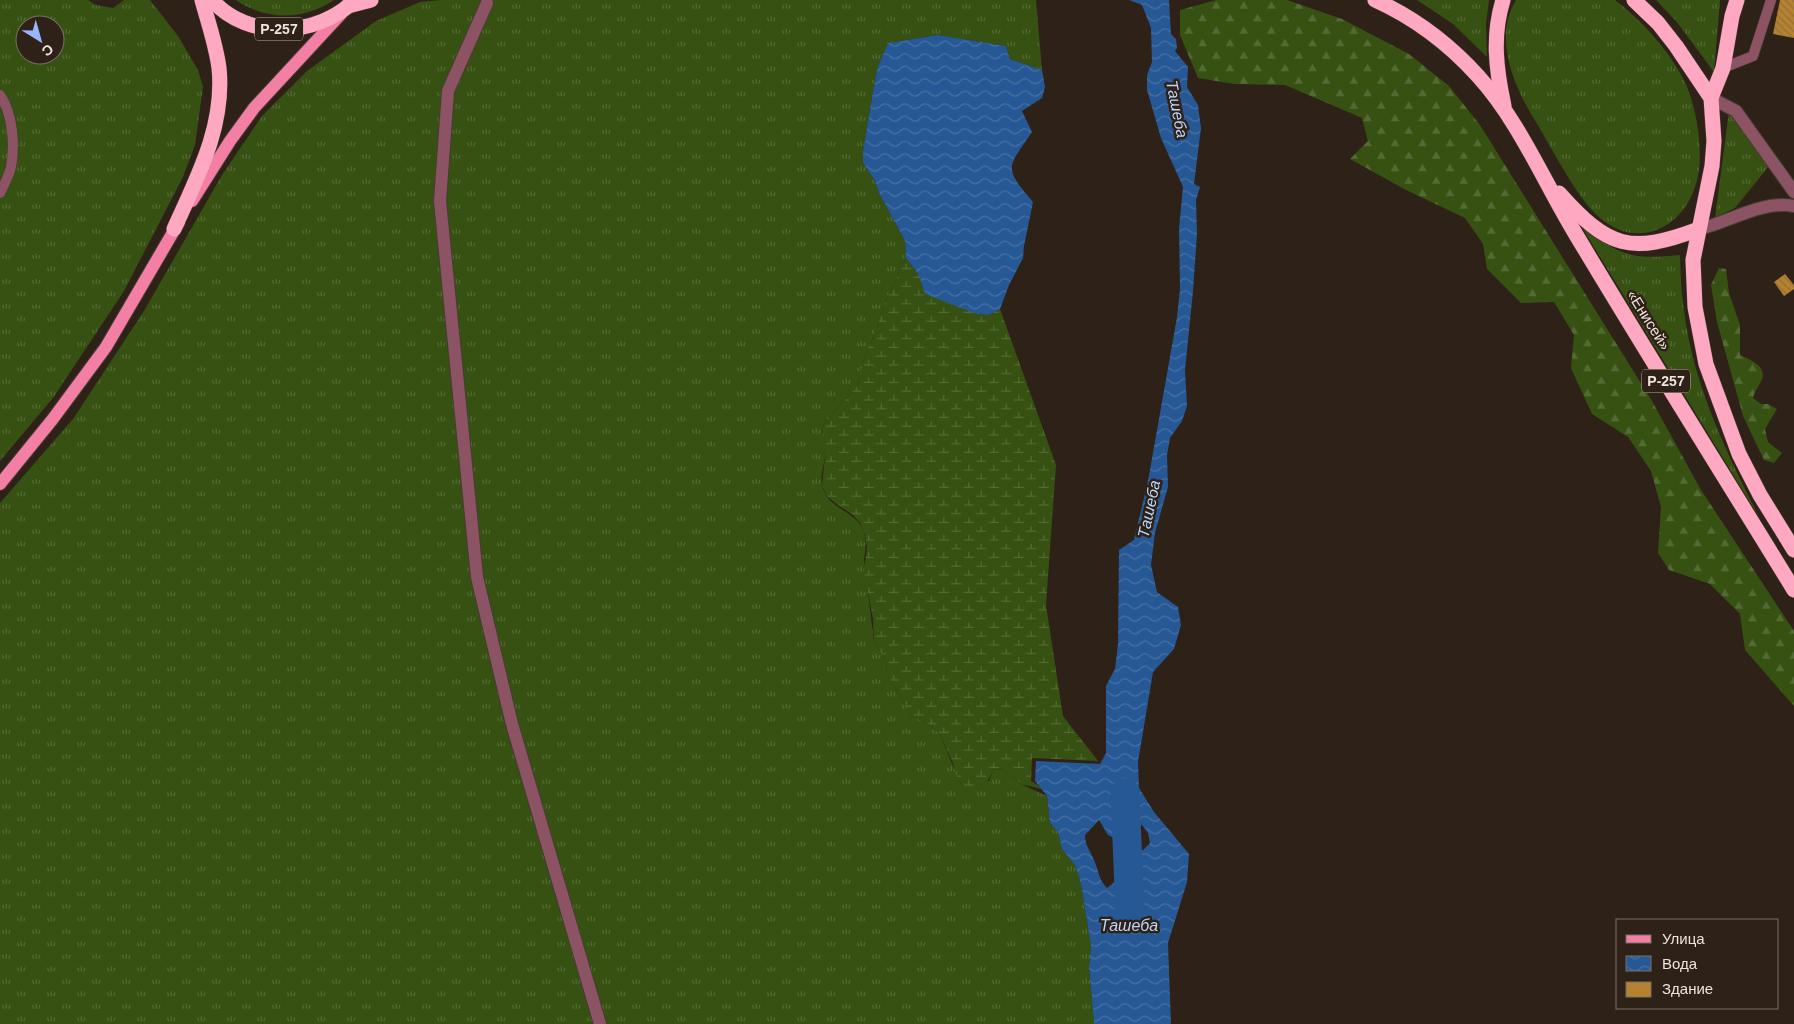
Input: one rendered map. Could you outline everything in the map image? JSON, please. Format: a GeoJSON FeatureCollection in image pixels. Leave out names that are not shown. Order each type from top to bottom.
{"type":"FeatureCollection","features":[{"type":"Feature","properties":{"kind":"highway"},"geometry":{"type":"LineString","coordinates":[[174,229],[203,165],[214,132],[219,106],[219,66],[202,0]]}},
{"type":"Feature","properties":{"kind":"highway","name":"Р-257"},"geometry":{"type":"LineString","coordinates":[[212,0],[231,15],[248,23],[266,28],[285,30],[308,27],[329,19],[351,3],[371,0]]}},
{"type":"Feature","properties":{"kind":"highway","name":"«Енисей»"},"geometry":{"type":"LineString","coordinates":[[1375,0],[1414,20],[1446,44],[1478,76],[1505,110],[1574,232],[1794,590]]}},
{"type":"Feature","properties":{"kind":"highway","name":"«Енисей»"},"geometry":{"type":"LineString","coordinates":[[1503,0],[1497,20],[1496,55],[1505,110]]}},
{"type":"Feature","properties":{"kind":"highway","name":"Р-257"},"geometry":{"type":"LineString","coordinates":[[1634,0],[1658,23],[1711,98],[1714,141],[1712,166],[1693,260],[1695,307],[1706,364],[1739,454],[1760,495],[1794,550]]}},
{"type":"Feature","properties":{"kind":"highway"},"geometry":{"type":"LineString","coordinates":[[1711,98],[1723,68],[1736,0]]}},
{"type":"Feature","properties":{"kind":"highway","name":"«Енисей»"},"geometry":{"type":"LineString","coordinates":[[1540,171],[1579,213],[1598,230],[1629,244],[1654,244],[1699,229]]}},
{"type":"Feature","properties":{"kind":"main road"},"geometry":{"type":"LineString","coordinates":[[0,484],[52,420],[106,346],[174,229],[230,141],[254,108],[351,3]]}},
{"type":"Feature","properties":{"kind":"street"},"geometry":{"type":"LineString","coordinates":[[487,3],[448,91],[440,201],[477,576],[512,724],[600,1024]]}},
{"type":"Feature","properties":{"kind":"street"},"geometry":{"type":"LineString","coordinates":[[1711,98],[1736,111],[1794,192]]}},
{"type":"Feature","properties":{"kind":"street"},"geometry":{"type":"LineString","coordinates":[[1699,229],[1719,224],[1769,205],[1794,206]]}},
{"type":"Feature","properties":{"kind":"lane"},"geometry":{"type":"LineString","coordinates":[[1723,68],[1754,56],[1772,0]]}},
{"type":"Feature","properties":{"kind":"lane"},"geometry":{"type":"LineString","coordinates":[[0,95],[4,101],[13,136],[11,169],[0,193]]}},
{"type":"Feature","properties":{"kind":"green space"},"geometry":{"type":"Polygon","coordinates":[[[0,0],[88,0],[96,5],[113,8],[124,0],[150,0],[178,36],[198,70],[203,87],[195,145],[183,177],[124,291],[53,398],[0,461],[0,0]]]}},
{"type":"Feature","properties":{"kind":"green space"},"geometry":{"type":"Polygon","coordinates":[[[236,0],[334,0],[323,7],[311,11],[298,14],[273,15],[260,12],[236,0]]]}},
{"type":"Feature","properties":{"kind":"green space"},"geometry":{"type":"Polygon","coordinates":[[[441,0],[1036,0],[1042,70],[1010,59],[1006,46],[938,35],[888,43],[878,66],[863,151],[863,163],[875,181],[879,193],[905,241],[906,258],[885,302],[873,339],[867,349],[857,386],[822,426],[825,457],[822,484],[826,495],[833,503],[857,521],[863,530],[866,542],[864,559],[874,642],[886,661],[887,674],[911,715],[930,725],[939,733],[961,784],[989,781],[994,769],[1005,770],[1021,784],[1047,796],[1050,823],[1058,832],[1062,849],[1075,865],[1081,884],[1091,946],[1089,967],[1094,1024],[0,1024],[0,503],[73,419],[144,311],[222,175],[262,116],[307,71],[376,21],[420,2],[441,0]]]}},
{"type":"Feature","properties":{"kind":"green space"},"geometry":{"type":"Polygon","coordinates":[[[1216,0],[1287,0],[1342,19],[1409,54],[1449,86],[1480,125],[1652,401],[1701,490],[1794,631],[1794,706],[1745,650],[1740,614],[1710,584],[1669,570],[1658,553],[1661,507],[1651,471],[1628,437],[1592,414],[1571,368],[1574,335],[1554,302],[1521,303],[1487,269],[1483,244],[1465,218],[1406,190],[1350,159],[1368,141],[1362,118],[1285,85],[1234,84],[1198,78],[1180,35],[1180,10],[1216,0]]]}},
{"type":"Feature","properties":{"kind":"green space"},"geometry":{"type":"Polygon","coordinates":[[[1417,0],[1489,0],[1486,24],[1487,57],[1453,24],[1417,0]]]}},
{"type":"Feature","properties":{"kind":"green space"},"geometry":{"type":"Polygon","coordinates":[[[1516,0],[1615,0],[1636,17],[1666,51],[1682,75],[1691,98],[1697,123],[1700,150],[1700,164],[1695,187],[1688,202],[1668,224],[1656,230],[1642,233],[1628,232],[1614,227],[1600,218],[1591,209],[1572,184],[1531,114],[1512,73],[1506,43],[1506,28],[1516,0]]]}},
{"type":"Feature","properties":{"kind":"green space"},"geometry":{"type":"Polygon","coordinates":[[[1656,0],[1720,0],[1714,72],[1676,21],[1656,0]]]}},
{"type":"Feature","properties":{"kind":"green space"},"geometry":{"type":"Polygon","coordinates":[[[1729,111],[1769,166],[1735,208],[1715,218],[1729,111]]]}},
{"type":"Feature","properties":{"kind":"green space"},"geometry":{"type":"Polygon","coordinates":[[[1583,229],[1608,245],[1628,254],[1650,257],[1680,255],[1686,327],[1703,391],[1714,422],[1759,517],[1583,229]]]}},
{"type":"Feature","properties":{"kind":"green space"},"geometry":{"type":"Polygon","coordinates":[[[906,258],[919,275],[989,315],[1000,309],[1056,465],[1046,605],[1063,716],[1098,761],[1032,758],[1031,781],[1046,790],[1021,784],[1005,770],[994,769],[988,781],[979,788],[970,791],[961,784],[939,733],[930,725],[911,715],[887,674],[886,661],[874,642],[873,619],[864,571],[867,547],[865,535],[860,523],[853,515],[826,495],[822,484],[825,458],[822,426],[857,386],[867,349],[873,339],[885,302],[906,258]]]}},
{"type":"Feature","properties":{"kind":"green space"},"geometry":{"type":"Polygon","coordinates":[[[1719,268],[1726,269],[1729,293],[1740,325],[1740,355],[1758,365],[1763,373],[1753,398],[1761,404],[1768,404],[1777,409],[1765,429],[1768,442],[1782,453],[1774,463],[1764,460],[1743,416],[1717,322],[1711,285],[1719,268]]]}},
{"type":"Feature","properties":{"kind":"water","name":"Ташеба"},"geometry":{"type":"Polygon","coordinates":[[[1129,0],[1169,0],[1171,34],[1176,39],[1177,48],[1175,51],[1188,67],[1187,87],[1198,105],[1201,128],[1194,184],[1200,187],[1196,200],[1197,234],[1185,370],[1187,406],[1182,421],[1170,438],[1167,455],[1168,487],[1155,533],[1151,565],[1157,592],[1178,607],[1181,625],[1174,649],[1153,672],[1138,762],[1139,788],[1154,812],[1189,854],[1187,882],[1168,943],[1171,1024],[1094,1024],[1089,967],[1091,946],[1081,884],[1075,865],[1062,849],[1058,832],[1050,823],[1047,796],[1035,781],[1036,761],[1100,764],[1106,753],[1106,686],[1115,669],[1118,644],[1119,550],[1134,540],[1148,481],[1177,317],[1180,289],[1179,228],[1183,187],[1161,138],[1147,90],[1147,75],[1152,62],[1151,28],[1142,5],[1129,0]],[[1099,820],[1085,835],[1100,878],[1107,888],[1122,876],[1132,872],[1133,852],[1143,850],[1150,843],[1148,833],[1142,825],[1132,827],[1116,839],[1108,835],[1099,820]]]}},
{"type":"Feature","properties":{"kind":"water"},"geometry":{"type":"Polygon","coordinates":[[[938,35],[1006,46],[1010,59],[1042,70],[1045,87],[1042,98],[1022,111],[1032,132],[1017,154],[1012,168],[1017,182],[1033,202],[1023,258],[1009,285],[1000,309],[989,315],[974,313],[925,294],[919,275],[906,258],[905,241],[879,193],[875,181],[863,163],[863,151],[878,66],[888,43],[938,35]]]}},
{"type":"Feature","properties":{"kind":"building"},"geometry":{"type":"Polygon","coordinates":[[[1780,0],[1794,0],[1794,38],[1773,34],[1780,0]]]}},
{"type":"Feature","properties":{"kind":"building"},"geometry":{"type":"Polygon","coordinates":[[[1785,274],[1794,285],[1794,289],[1784,296],[1774,282],[1785,274]]]}},
{"type":"Feature","properties":{"kind":"waterway","name":"Ташеба"},"geometry":{"type":"LineString","coordinates":[[1125,793],[1130,913]]}}]}
